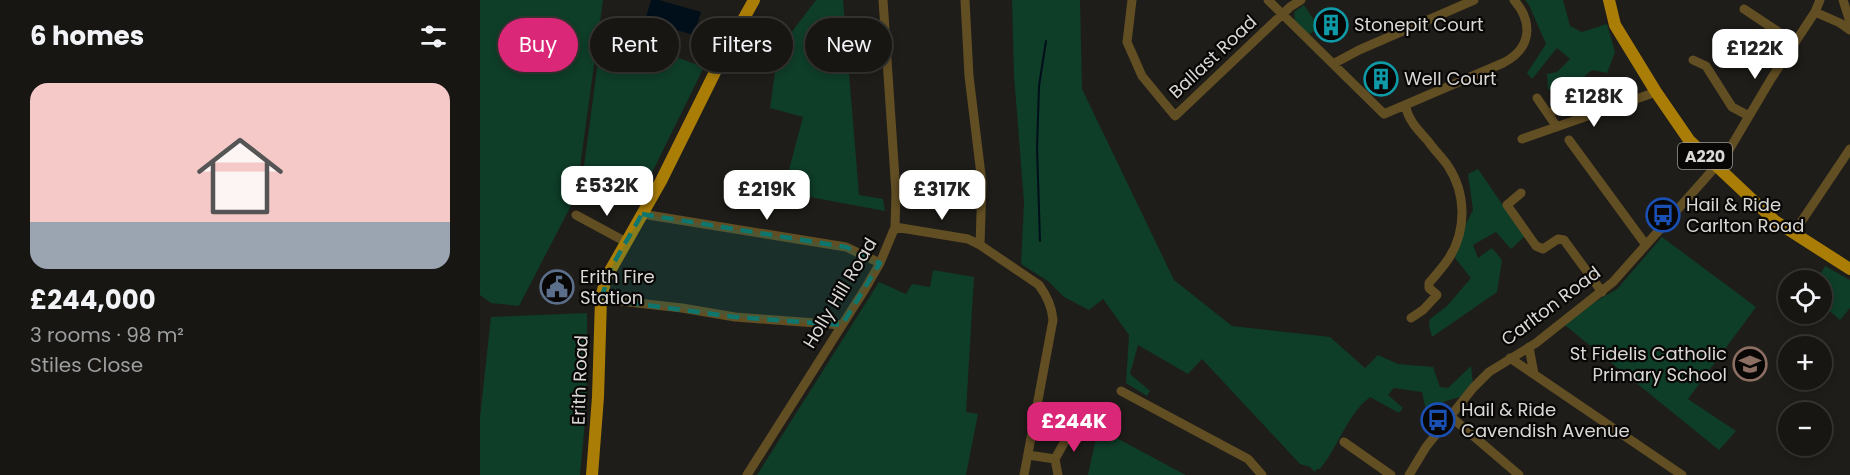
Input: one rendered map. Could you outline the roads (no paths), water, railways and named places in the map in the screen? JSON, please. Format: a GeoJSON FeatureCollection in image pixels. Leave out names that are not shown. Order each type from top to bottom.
{"type":"FeatureCollection","features":[{"type":"Feature","properties":{"kind":"main road","name":"Erith Road"},"geometry":{"type":"LineString","coordinates":[[592,475],[598,398],[601,299],[606,278],[661,181],[723,56],[754,0]]}},
{"type":"Feature","properties":{"kind":"main road","name":"A220"},"geometry":{"type":"LineString","coordinates":[[1609,0],[1615,25],[1689,140],[1750,199],[1793,234],[1850,269]]}},
{"type":"Feature","properties":{"kind":"street","name":"Holly Hill Road"},"geometry":{"type":"LineString","coordinates":[[747,475],[880,263],[895,227],[896,193],[883,0]]}},
{"type":"Feature","properties":{"kind":"street"},"geometry":{"type":"LineString","coordinates":[[965,0],[969,76],[982,183],[980,245]]}},
{"type":"Feature","properties":{"kind":"street","name":"Ballast Road"},"geometry":{"type":"LineString","coordinates":[[1131,0],[1127,42],[1142,76],[1175,116],[1301,0]]}},
{"type":"Feature","properties":{"kind":"street"},"geometry":{"type":"LineString","coordinates":[[1268,0],[1383,114],[1406,106],[1515,56],[1523,45],[1527,26],[1523,12],[1514,0]]}},
{"type":"Feature","properties":{"kind":"street"},"geometry":{"type":"LineString","coordinates":[[1333,64],[1359,50],[1474,0]]}},
{"type":"Feature","properties":{"kind":"street","name":"Carlton Road"},"geometry":{"type":"LineString","coordinates":[[1409,475],[1426,447],[1473,388],[1489,372],[1528,347],[1602,292],[1726,155],[1815,12],[1820,0]]}},
{"type":"Feature","properties":{"kind":"street"},"geometry":{"type":"LineString","coordinates":[[1843,0],[1850,22]]}},
{"type":"Feature","properties":{"kind":"street"},"geometry":{"type":"LineString","coordinates":[[1744,9],[1795,43]]}},
{"type":"Feature","properties":{"kind":"street"},"geometry":{"type":"LineString","coordinates":[[1815,12],[1850,30]]}},
{"type":"Feature","properties":{"kind":"street"},"geometry":{"type":"LineString","coordinates":[[1693,60],[1706,66],[1732,107],[1749,116]]}},
{"type":"Feature","properties":{"kind":"street"},"geometry":{"type":"LineString","coordinates":[[1522,139],[1656,92]]}},
{"type":"Feature","properties":{"kind":"street"},"geometry":{"type":"LineString","coordinates":[[1537,98],[1557,127]]}},
{"type":"Feature","properties":{"kind":"street"},"geometry":{"type":"LineString","coordinates":[[1406,106],[1415,126],[1451,171],[1460,192],[1464,211],[1456,243],[1450,256],[1429,283],[1429,288],[1437,295],[1423,310],[1411,318]]}},
{"type":"Feature","properties":{"kind":"street"},"geometry":{"type":"LineString","coordinates":[[1548,113],[1570,106]]}},
{"type":"Feature","properties":{"kind":"street"},"geometry":{"type":"LineString","coordinates":[[1569,140],[1646,245]]}},
{"type":"Feature","properties":{"kind":"street"},"geometry":{"type":"LineString","coordinates":[[1793,234],[1850,149]]}},
{"type":"Feature","properties":{"kind":"street"},"geometry":{"type":"LineString","coordinates":[[1521,193],[1507,205],[1536,246],[1543,249],[1558,239],[1564,240],[1602,292]]}},
{"type":"Feature","properties":{"kind":"street"},"geometry":{"type":"LineString","coordinates":[[642,214],[846,247],[880,263]]}},
{"type":"Feature","properties":{"kind":"street"},"geometry":{"type":"LineString","coordinates":[[576,215],[626,242]]}},
{"type":"Feature","properties":{"kind":"street"},"geometry":{"type":"LineString","coordinates":[[895,227],[968,239],[980,245],[1039,285],[1052,307],[1053,320],[1024,475]]}},
{"type":"Feature","properties":{"kind":"street"},"geometry":{"type":"LineString","coordinates":[[601,299],[682,308],[735,318],[842,325]]}},
{"type":"Feature","properties":{"kind":"street"},"geometry":{"type":"LineString","coordinates":[[1528,347],[1534,374]]}},
{"type":"Feature","properties":{"kind":"street"},"geometry":{"type":"LineString","coordinates":[[1509,358],[1682,475]]}},
{"type":"Feature","properties":{"kind":"street"},"geometry":{"type":"LineString","coordinates":[[1121,391],[1248,459],[1262,475]]}},
{"type":"Feature","properties":{"kind":"street"},"geometry":{"type":"LineString","coordinates":[[1450,416],[1516,474]]}},
{"type":"Feature","properties":{"kind":"street"},"geometry":{"type":"LineString","coordinates":[[1058,475],[1055,459],[1070,432]]}},
{"type":"Feature","properties":{"kind":"street"},"geometry":{"type":"LineString","coordinates":[[1344,442],[1391,475]]}},
{"type":"Feature","properties":{"kind":"street"},"geometry":{"type":"LineString","coordinates":[[1028,455],[1055,459]]}},
{"type":"Feature","properties":{"kind":"water"},"geometry":{"type":"Polygon","coordinates":[[[651,0],[659,0],[701,12],[699,18],[691,18],[691,34],[679,31],[679,18],[646,18],[651,0]]]}},
{"type":"Feature","properties":{"kind":"waterway"},"geometry":{"type":"LineString","coordinates":[[1040,241],[1037,148],[1039,86],[1046,41]]}},
{"type":"Feature","properties":{"kind":"place","name":"Stonepit Court"},"geometry":{"type":"Point","coordinates":[1331,25]}},
{"type":"Feature","properties":{"kind":"place","name":"Well Court"},"geometry":{"type":"Point","coordinates":[1381,79]}},
{"type":"Feature","properties":{"kind":"place","name":"Hail & Ride Carlton Road"},"geometry":{"type":"Point","coordinates":[1663,215]}},
{"type":"Feature","properties":{"kind":"place","name":"Erith Fire Station"},"geometry":{"type":"Point","coordinates":[557,287]}},
{"type":"Feature","properties":{"kind":"place","name":"St Fidelis Catholic Primary School"},"geometry":{"type":"Point","coordinates":[1750,364]}},
{"type":"Feature","properties":{"kind":"place","name":"Hail & Ride Cavendish Avenue"},"geometry":{"type":"Point","coordinates":[1438,420]}}]}
